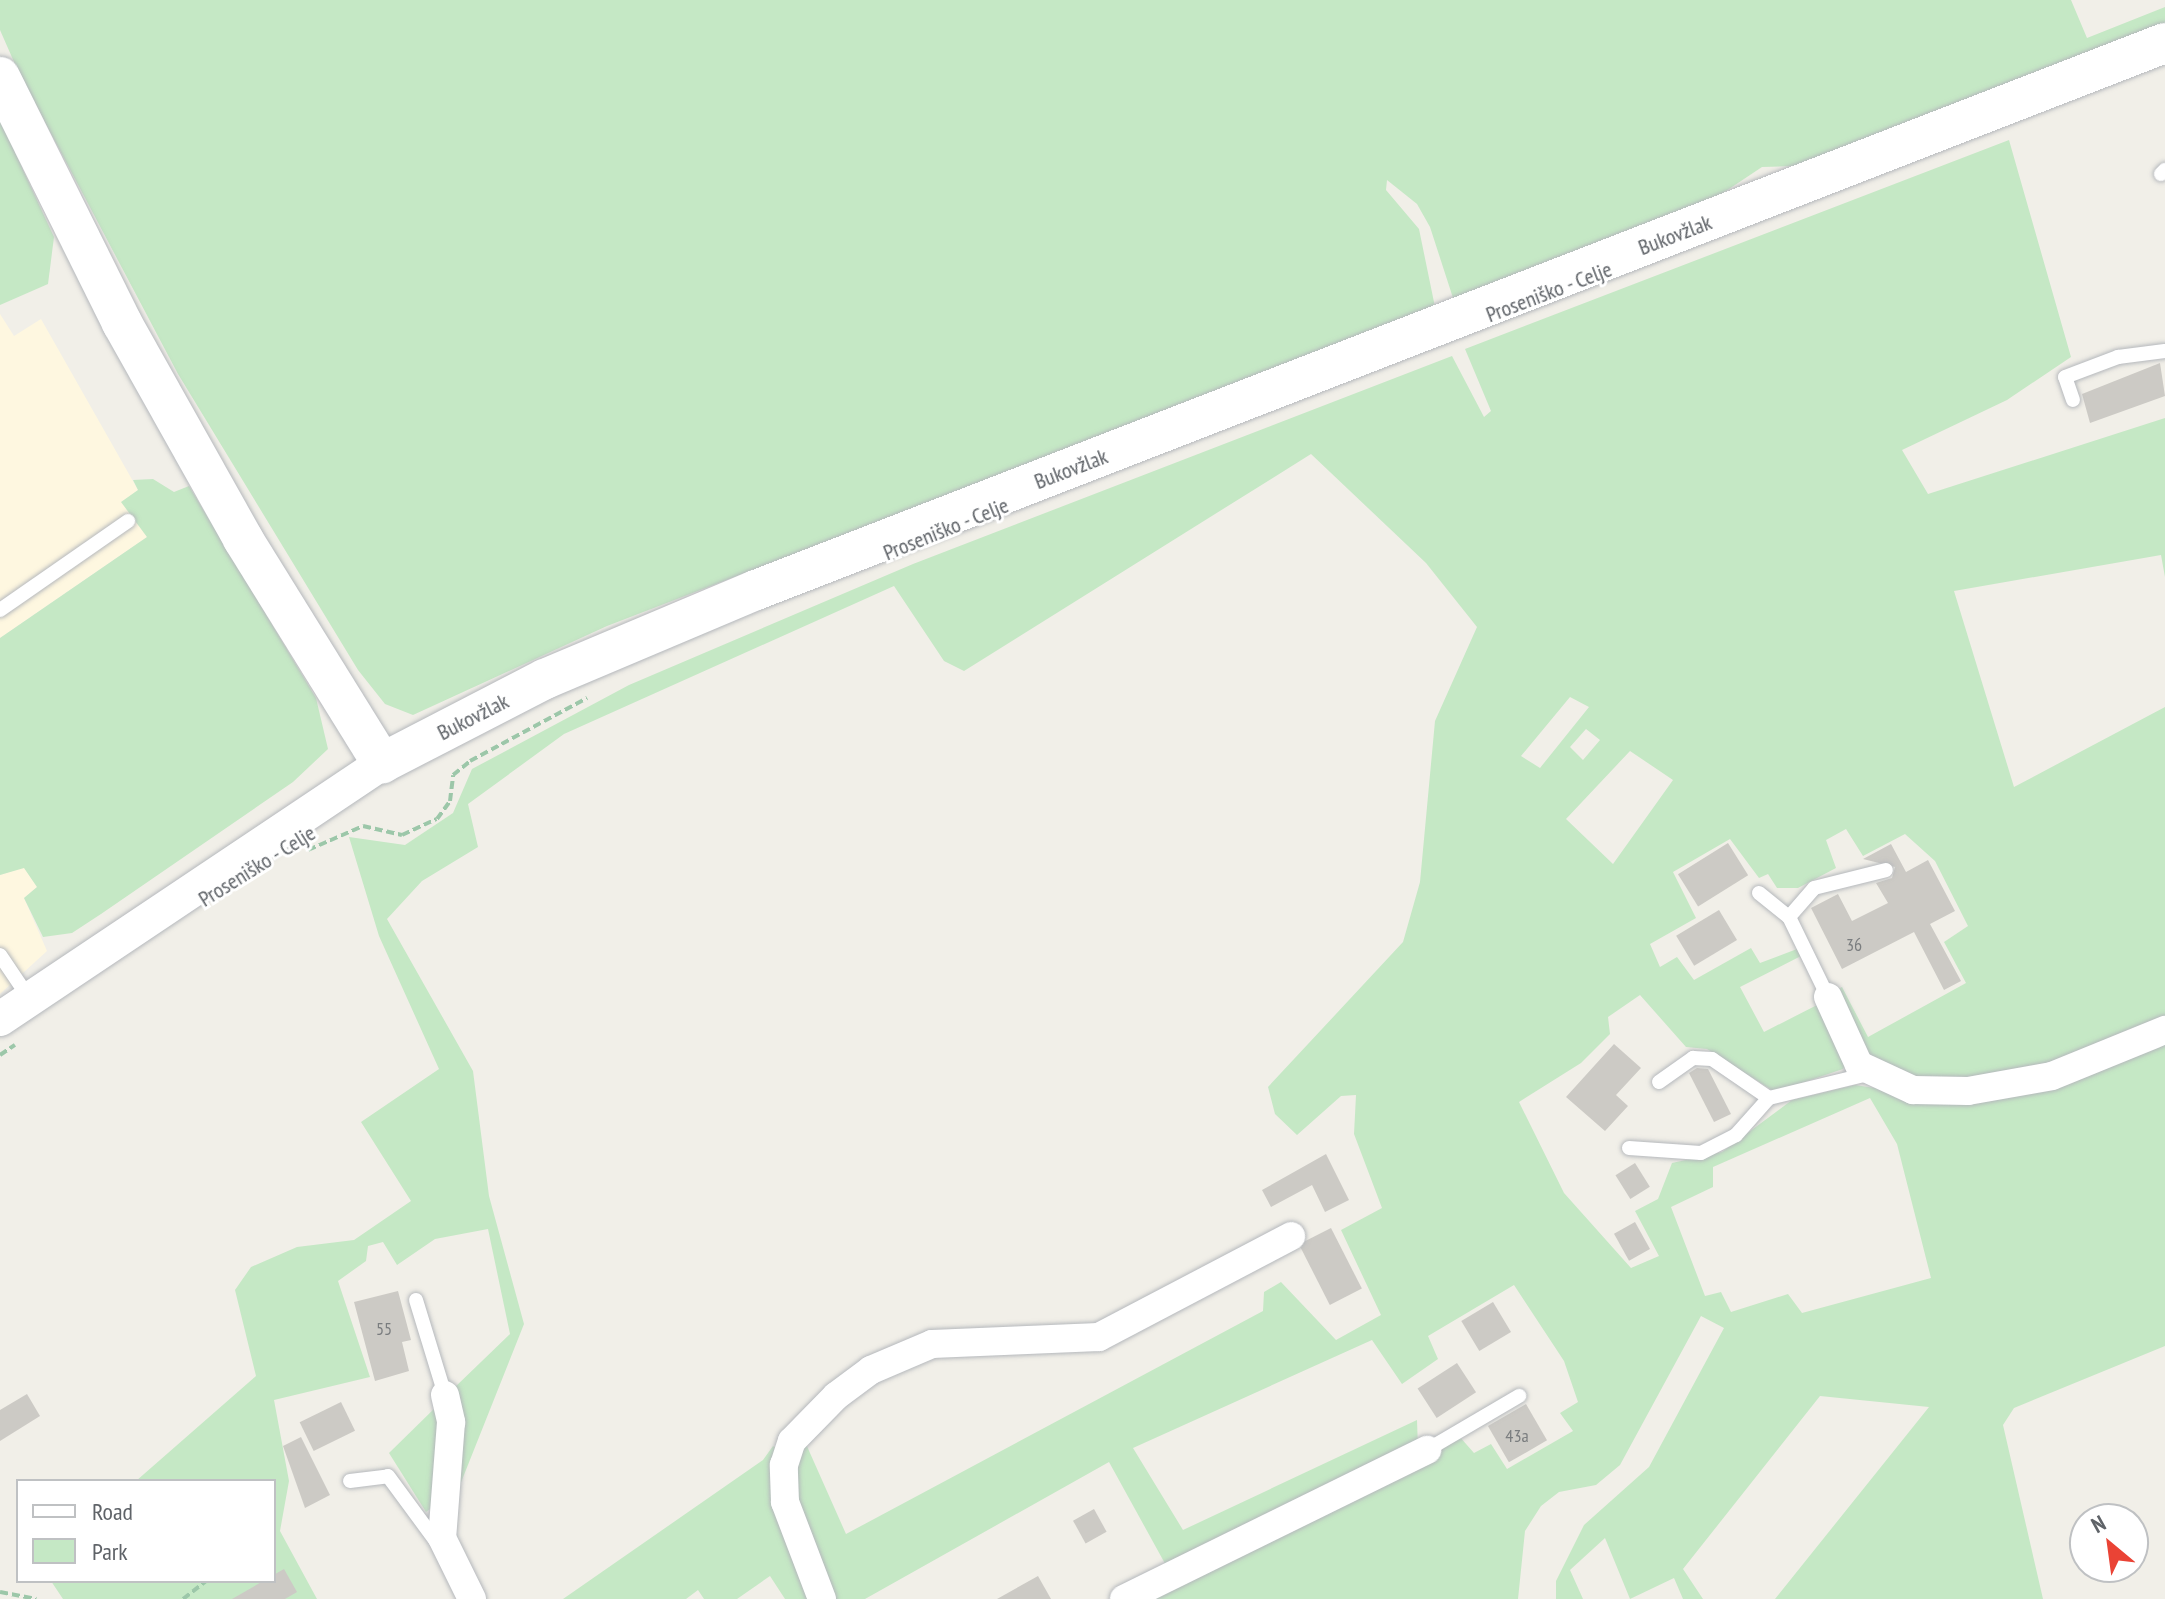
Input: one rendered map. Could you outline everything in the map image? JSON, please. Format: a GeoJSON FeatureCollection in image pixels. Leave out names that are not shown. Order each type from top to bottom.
{"type":"FeatureCollection","features":[{"type":"Feature","properties":{"kind":"main road","name":"Bukovžlak"},"geometry":{"type":"LineString","coordinates":[[382,763],[545,679],[756,590],[2165,43]]}},
{"type":"Feature","properties":{"kind":"main road"},"geometry":{"type":"LineString","coordinates":[[0,77],[122,323],[243,539],[382,763]]}},
{"type":"Feature","properties":{"kind":"street","name":"Bukovžlak"},"geometry":{"type":"LineString","coordinates":[[11,1030],[29,998],[382,763]]}},
{"type":"Feature","properties":{"kind":"street"},"geometry":{"type":"LineString","coordinates":[[1828,997],[1868,1074],[1913,1090],[1968,1091],[2052,1076],[2165,1030]]}},
{"type":"Feature","properties":{"kind":"street"},"geometry":{"type":"LineString","coordinates":[[822,1599],[785,1502],[784,1465],[792,1441],[836,1396],[871,1370],[932,1344],[1099,1337],[1291,1236]]}},
{"type":"Feature","properties":{"kind":"street"},"geometry":{"type":"LineString","coordinates":[[445,1395],[451,1422],[440,1516],[450,1560],[472,1599]]}},
{"type":"Feature","properties":{"kind":"street"},"geometry":{"type":"LineString","coordinates":[[1124,1599],[1427,1450]]}},
{"type":"Feature","properties":{"kind":"lane"},"geometry":{"type":"LineString","coordinates":[[2073,400],[2065,377],[2118,357],[2165,351]]}},
{"type":"Feature","properties":{"kind":"lane"},"geometry":{"type":"LineString","coordinates":[[0,610],[128,521]]}},
{"type":"Feature","properties":{"kind":"lane"},"geometry":{"type":"LineString","coordinates":[[1789,917],[1814,888],[1886,870]]}},
{"type":"Feature","properties":{"kind":"lane"},"geometry":{"type":"LineString","coordinates":[[1759,893],[1789,917],[1828,997]]}},
{"type":"Feature","properties":{"kind":"lane"},"geometry":{"type":"LineString","coordinates":[[0,955],[29,998]]}},
{"type":"Feature","properties":{"kind":"lane"},"geometry":{"type":"LineString","coordinates":[[1659,1082],[1693,1058],[1712,1059],[1769,1098]]}},
{"type":"Feature","properties":{"kind":"lane"},"geometry":{"type":"LineString","coordinates":[[1629,1148],[1701,1153],[1736,1135],[1769,1098],[1868,1074]]}},
{"type":"Feature","properties":{"kind":"lane"},"geometry":{"type":"LineString","coordinates":[[416,1300],[445,1395]]}},
{"type":"Feature","properties":{"kind":"lane"},"geometry":{"type":"LineString","coordinates":[[1427,1450],[1519,1396]]}},
{"type":"Feature","properties":{"kind":"lane"},"geometry":{"type":"LineString","coordinates":[[350,1481],[388,1476],[450,1560]]}},
{"type":"Feature","properties":{"kind":"path","name":"Proseniško - Celje"},"geometry":{"type":"LineString","coordinates":[[304,852],[363,826],[402,835],[437,819],[450,801],[453,775],[470,761],[592,696]]}},
{"type":"Feature","properties":{"kind":"path"},"geometry":{"type":"LineString","coordinates":[[0,1055],[11,1030]]}},
{"type":"Feature","properties":{"kind":"path"},"geometry":{"type":"LineString","coordinates":[[183,1599],[203,1583]]}},
{"type":"Feature","properties":{"kind":"path"},"geometry":{"type":"LineString","coordinates":[[0,1592],[36,1599]]}},
{"type":"Feature","properties":{"kind":"shaded area"},"geometry":{"type":"Polygon","coordinates":[[[0,314],[14,336],[41,319],[138,490],[122,502],[147,537],[0,638],[0,314]]]}},
{"type":"Feature","properties":{"kind":"shaded area"},"geometry":{"type":"Polygon","coordinates":[[[24,867],[37,887],[24,898],[47,951],[0,994],[0,875],[24,867]]]}},
{"type":"Feature","properties":{"kind":"green space"},"geometry":{"type":"Polygon","coordinates":[[[0,0],[2071,0],[2087,38],[2165,7],[2165,27],[1794,166],[1762,167],[1723,193],[1454,301],[1430,227],[1417,204],[1387,180],[1386,190],[1419,229],[1435,307],[607,626],[413,715],[385,704],[358,670],[178,374],[18,71],[0,30],[0,0]]]}},
{"type":"Feature","properties":{"kind":"green space"},"geometry":{"type":"Polygon","coordinates":[[[0,120],[54,237],[48,284],[0,305],[0,120]]]}},
{"type":"Feature","properties":{"kind":"green space"},"geometry":{"type":"Polygon","coordinates":[[[2009,140],[2071,357],[2007,400],[1902,450],[1928,494],[2165,418],[2165,577],[2161,555],[1954,591],[2014,787],[2165,707],[2165,1024],[2049,1070],[1970,1085],[1895,1079],[1870,1068],[1832,992],[1842,987],[1868,1037],[1966,983],[1944,942],[1968,926],[1935,861],[1905,834],[1863,856],[1846,829],[1826,840],[1836,868],[1798,888],[1777,888],[1768,874],[1759,878],[1730,839],[1673,872],[1696,918],[1650,944],[1660,967],[1677,957],[1694,980],[1751,948],[1760,963],[1797,949],[1801,956],[1740,987],[1764,1032],[1823,1002],[1848,1060],[1843,1069],[1775,1092],[1707,1049],[1686,1047],[1640,995],[1608,1017],[1610,1034],[1581,1063],[1519,1102],[1564,1193],[1631,1268],[1659,1256],[1635,1211],[1658,1199],[1672,1163],[1722,1152],[1792,1100],[1855,1085],[1934,1097],[2015,1090],[2097,1067],[2165,1036],[2165,1346],[2014,1408],[2003,1425],[2043,1599],[1775,1599],[1929,1407],[1820,1396],[1683,1569],[1703,1599],[1683,1599],[1674,1578],[1630,1599],[1605,1538],[1570,1570],[1583,1599],[1556,1599],[1556,1581],[1584,1525],[1649,1467],[1724,1328],[1701,1316],[1620,1465],[1596,1485],[1559,1492],[1541,1506],[1525,1531],[1518,1599],[1138,1599],[1459,1436],[1474,1453],[1491,1444],[1507,1469],[1573,1431],[1560,1413],[1578,1402],[1564,1361],[1514,1285],[1428,1336],[1438,1359],[1402,1384],[1372,1340],[1133,1448],[1183,1530],[1417,1420],[1418,1449],[1168,1569],[1109,1462],[865,1599],[828,1599],[789,1504],[790,1455],[802,1435],[846,1534],[1263,1311],[1264,1292],[1281,1282],[1336,1340],[1381,1315],[1341,1230],[1382,1208],[1354,1134],[1356,1095],[1341,1096],[1297,1135],[1275,1114],[1268,1087],[1403,942],[1420,882],[1435,721],[1477,627],[1426,563],[1311,454],[964,671],[944,661],[894,586],[564,734],[468,804],[478,847],[422,881],[387,919],[473,1071],[489,1196],[524,1324],[452,1505],[453,1527],[448,1531],[446,1489],[461,1415],[453,1389],[510,1334],[488,1229],[435,1239],[397,1265],[383,1242],[368,1246],[366,1261],[338,1281],[370,1377],[274,1400],[289,1481],[280,1531],[317,1599],[63,1599],[52,1583],[276,1583],[276,1479],[138,1479],[256,1376],[235,1290],[251,1267],[297,1247],[354,1240],[411,1201],[361,1122],[439,1069],[379,936],[349,837],[405,845],[453,813],[472,769],[629,685],[913,564],[1452,356],[1484,417],[1491,411],[1465,349],[2009,140]],[[1570,697],[1521,756],[1540,768],[1589,707],[1570,697]],[[1586,729],[1570,747],[1583,760],[1600,740],[1586,729]],[[1630,751],[1566,819],[1613,864],[1673,780],[1630,751]],[[1870,1098],[1713,1167],[1713,1187],[1671,1207],[1705,1296],[1721,1292],[1731,1312],[1788,1294],[1802,1313],[1931,1278],[1897,1144],[1870,1098]]]}},
{"type":"Feature","properties":{"kind":"green space"},"geometry":{"type":"Polygon","coordinates":[[[153,479],[174,492],[189,486],[316,698],[328,749],[293,782],[101,914],[72,933],[43,937],[24,898],[37,887],[24,868],[0,875],[0,638],[147,537],[121,502],[138,490],[133,480],[153,479]]]}},
{"type":"Feature","properties":{"kind":"green space"},"geometry":{"type":"Polygon","coordinates":[[[439,1404],[433,1507],[426,1512],[389,1453],[439,1404]]]}},
{"type":"Feature","properties":{"kind":"green space"},"geometry":{"type":"Polygon","coordinates":[[[773,1446],[781,1452],[819,1599],[785,1599],[770,1576],[737,1599],[704,1599],[698,1590],[686,1599],[563,1599],[763,1460],[773,1446]]]}},
{"type":"Feature","properties":{"kind":"building"},"geometry":{"type":"Polygon","coordinates":[[[2160,363],[2165,396],[2090,423],[2082,394],[2160,363]]]}},
{"type":"Feature","properties":{"kind":"building"},"geometry":{"type":"Polygon","coordinates":[[[1728,843],[1748,875],[1698,906],[1678,874],[1728,843]]]}},
{"type":"Feature","properties":{"kind":"building"},"geometry":{"type":"Polygon","coordinates":[[[1891,844],[1906,872],[1928,860],[1955,911],[1930,924],[1961,981],[1944,990],[1914,932],[1842,969],[1811,908],[1838,894],[1852,921],[1888,903],[1876,883],[1892,878],[1895,867],[1863,859],[1891,844]]]}},
{"type":"Feature","properties":{"kind":"building"},"geometry":{"type":"Polygon","coordinates":[[[1719,910],[1737,940],[1694,966],[1676,936],[1719,910]]]}},
{"type":"Feature","properties":{"kind":"building"},"geometry":{"type":"Polygon","coordinates":[[[1614,1044],[1641,1068],[1616,1095],[1628,1106],[1605,1131],[1566,1097],[1614,1044]]]}},
{"type":"Feature","properties":{"kind":"building"},"geometry":{"type":"Polygon","coordinates":[[[1697,1068],[1708,1069],[1731,1114],[1714,1122],[1689,1073],[1697,1068]]]}},
{"type":"Feature","properties":{"kind":"building"},"geometry":{"type":"Polygon","coordinates":[[[1326,1154],[1349,1200],[1325,1212],[1312,1185],[1271,1207],[1262,1190],[1326,1154]]]}},
{"type":"Feature","properties":{"kind":"building"},"geometry":{"type":"Polygon","coordinates":[[[1635,1163],[1650,1187],[1630,1199],[1615,1175],[1635,1163]]]}},
{"type":"Feature","properties":{"kind":"building"},"geometry":{"type":"Polygon","coordinates":[[[1635,1222],[1650,1249],[1629,1261],[1614,1234],[1635,1222]]]}},
{"type":"Feature","properties":{"kind":"building"},"geometry":{"type":"Polygon","coordinates":[[[1331,1228],[1362,1289],[1330,1305],[1299,1244],[1331,1228]]]}},
{"type":"Feature","properties":{"kind":"building"},"geometry":{"type":"Polygon","coordinates":[[[398,1291],[411,1340],[402,1342],[409,1371],[375,1381],[354,1302],[398,1291]]]}},
{"type":"Feature","properties":{"kind":"building"},"geometry":{"type":"Polygon","coordinates":[[[1493,1302],[1511,1332],[1479,1351],[1461,1321],[1493,1302]]]}},
{"type":"Feature","properties":{"kind":"building"},"geometry":{"type":"Polygon","coordinates":[[[1457,1363],[1476,1392],[1437,1418],[1418,1389],[1457,1363]]]}},
{"type":"Feature","properties":{"kind":"building"},"geometry":{"type":"Polygon","coordinates":[[[27,1394],[40,1416],[0,1441],[0,1410],[27,1394]]]}},
{"type":"Feature","properties":{"kind":"building"},"geometry":{"type":"Polygon","coordinates":[[[341,1402],[355,1431],[314,1451],[300,1422],[341,1402]]]}},
{"type":"Feature","properties":{"kind":"building"},"geometry":{"type":"Polygon","coordinates":[[[1526,1404],[1547,1440],[1509,1462],[1488,1426],[1526,1404]]]}},
{"type":"Feature","properties":{"kind":"building"},"geometry":{"type":"Polygon","coordinates":[[[301,1437],[330,1495],[305,1508],[283,1446],[301,1437]]]}},
{"type":"Feature","properties":{"kind":"building"},"geometry":{"type":"Polygon","coordinates":[[[1094,1509],[1107,1532],[1086,1543],[1073,1521],[1094,1509]]]}},
{"type":"Feature","properties":{"kind":"building"},"geometry":{"type":"Polygon","coordinates":[[[284,1569],[297,1592],[285,1599],[232,1599],[260,1583],[276,1583],[276,1574],[284,1569]]]}},
{"type":"Feature","properties":{"kind":"building"},"geometry":{"type":"Polygon","coordinates":[[[1038,1576],[1051,1599],[997,1599],[1038,1576]]]}}]}
